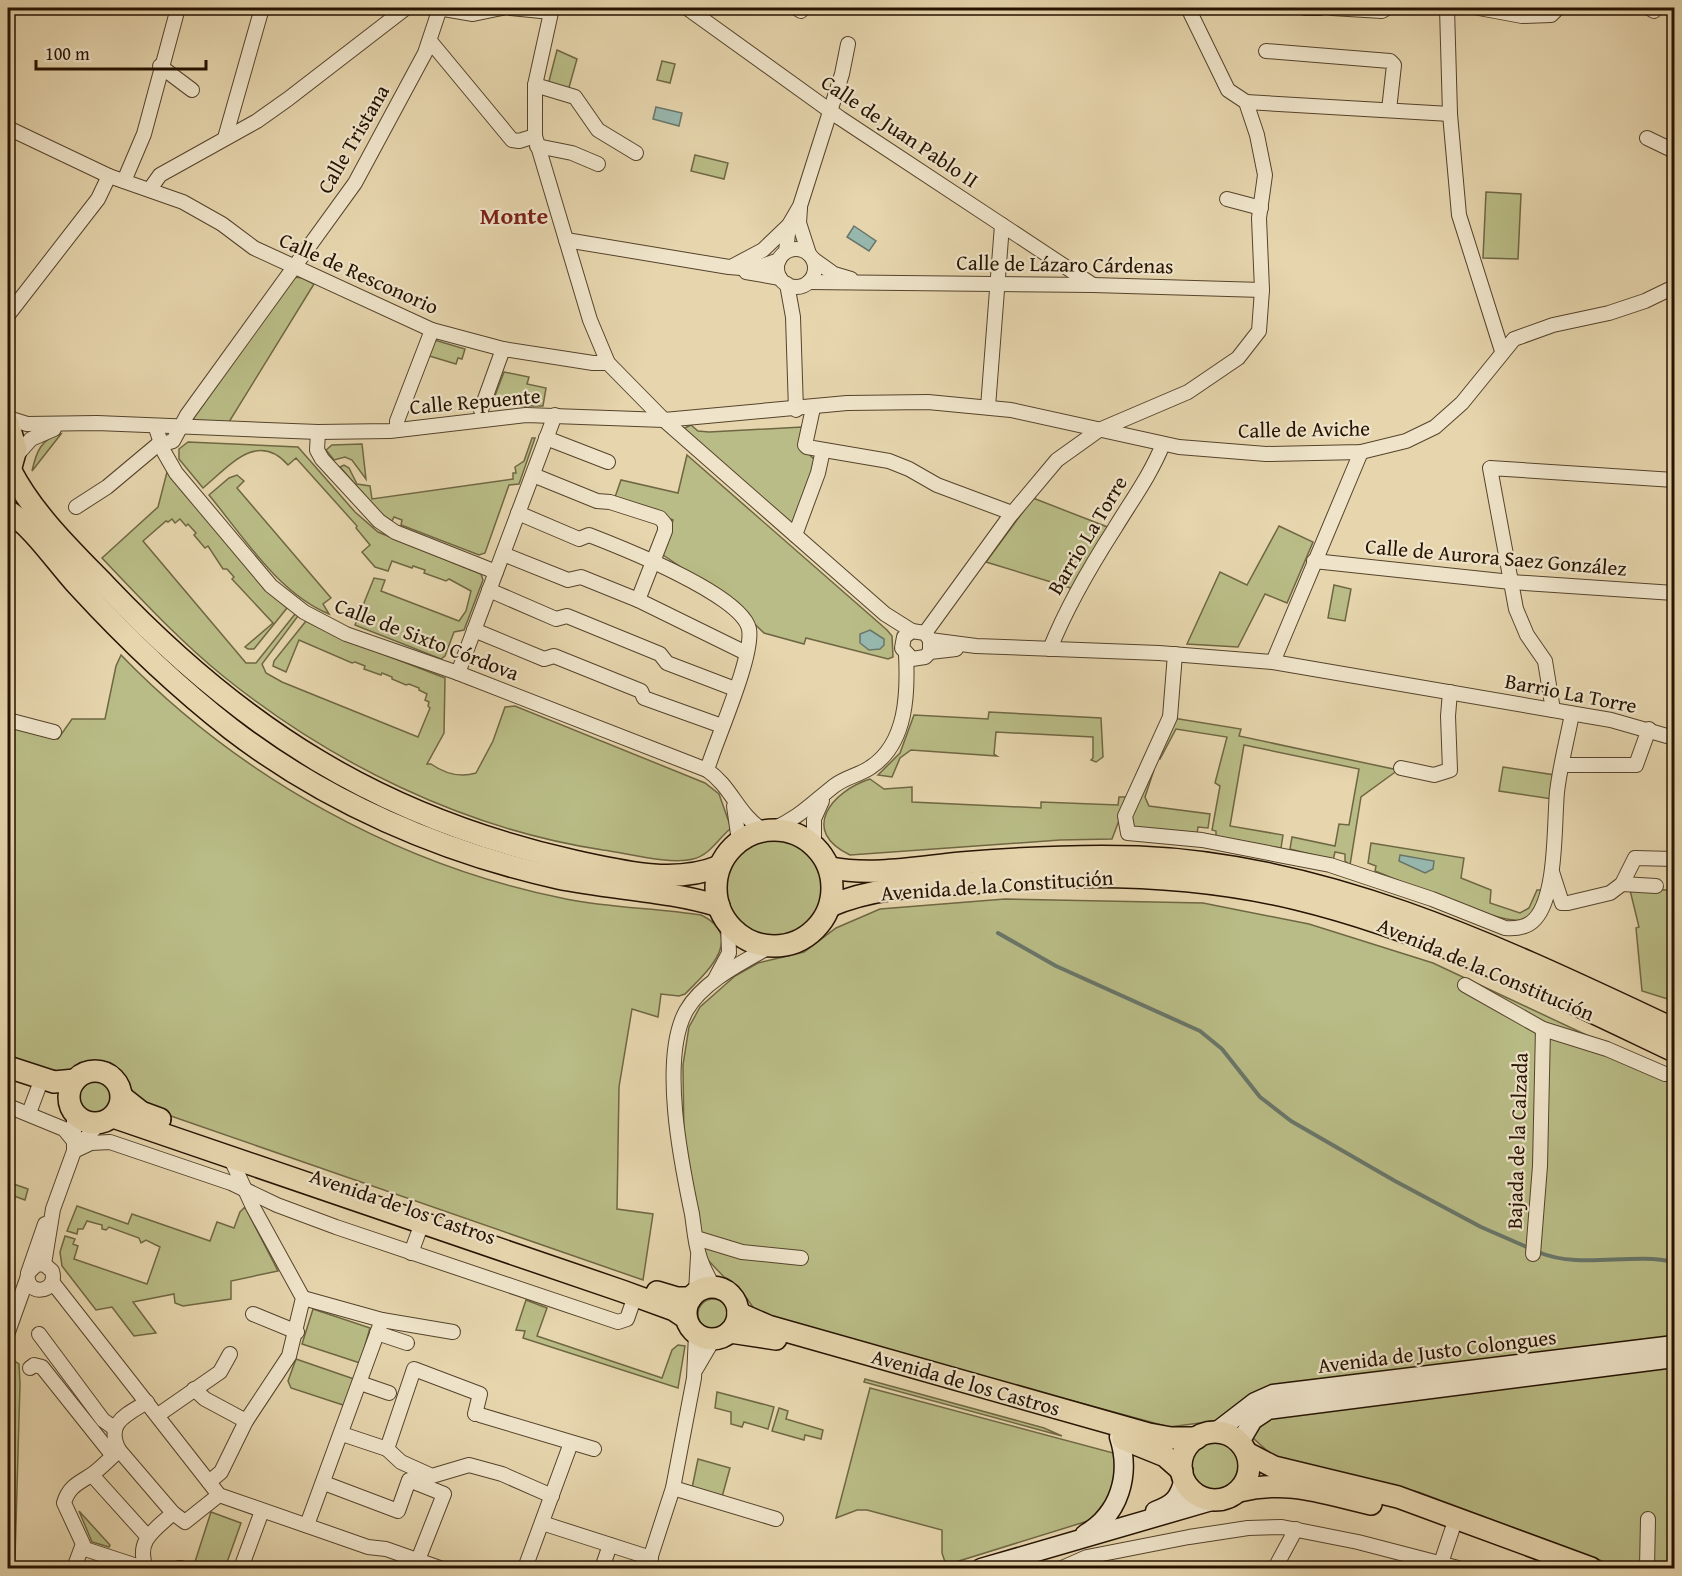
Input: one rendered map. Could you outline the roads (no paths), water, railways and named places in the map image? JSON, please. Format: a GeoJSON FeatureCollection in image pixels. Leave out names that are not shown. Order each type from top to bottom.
{"type":"FeatureCollection","features":[{"type":"Feature","properties":{"kind":"main road"},"geometry":{"type":"LineString","coordinates":[[8,423],[15,441],[11,469],[20,488],[48,523],[147,629],[246,714],[336,772],[441,822],[521,849],[645,873],[693,875],[720,866]]}},
{"type":"Feature","properties":{"kind":"main road"},"geometry":{"type":"LineString","coordinates":[[8,511],[167,676],[232,730],[298,774],[394,825],[473,854],[576,881],[684,897],[724,915],[748,940],[773,945],[788,944],[805,937],[831,906],[833,888],[831,868],[814,846],[789,832],[768,830],[739,841],[720,866],[716,880],[724,915]]}},
{"type":"Feature","properties":{"kind":"main road","name":"Avenida de la Constitución"},"geometry":{"type":"LineString","coordinates":[[831,868],[865,873],[996,860],[1098,856],[1182,860],[1262,872],[1341,891],[1425,918],[1516,956],[1674,1029]]}},
{"type":"Feature","properties":{"kind":"main road","name":"Avenida de la Constitución"},"geometry":{"type":"LineString","coordinates":[[831,906],[867,893],[1050,877],[1146,877],[1256,890],[1336,909],[1444,946],[1674,1051]]}},
{"type":"Feature","properties":{"kind":"main road"},"geometry":{"type":"LineString","coordinates":[[8,1067],[54,1082],[73,1098],[85,1122],[106,1120],[122,1097],[116,1080],[100,1071],[82,1074],[73,1098]]}},
{"type":"Feature","properties":{"kind":"main road"},"geometry":{"type":"LineString","coordinates":[[8,1079],[73,1098]]}},
{"type":"Feature","properties":{"kind":"main road","name":"Avenida de los Castros"},"geometry":{"type":"LineString","coordinates":[[122,1097],[141,1112],[242,1151],[677,1298],[708,1314],[765,1335],[1119,1437],[1165,1456],[1183,1475]]}},
{"type":"Feature","properties":{"kind":"main road","name":"Avenida de los Castros"},"geometry":{"type":"LineString","coordinates":[[106,1120],[231,1156],[674,1310],[768,1326],[1149,1434],[1171,1438],[1206,1435]]}},
{"type":"Feature","properties":{"kind":"main road","name":"Avenida de Justo Colongues"},"geometry":{"type":"LineString","coordinates":[[1206,1435],[1255,1402],[1273,1394],[1674,1345]]}},
{"type":"Feature","properties":{"kind":"main road","name":"Avenida de Justo Colongues"},"geometry":{"type":"LineString","coordinates":[[1243,1448],[1253,1420],[1268,1410],[1674,1358]]}},
{"type":"Feature","properties":{"kind":"main road"},"geometry":{"type":"LineString","coordinates":[[1131,1524],[1137,1518],[1171,1505],[1180,1496],[1184,1453],[1206,1435],[1229,1435],[1243,1448],[1274,1467],[1398,1497],[1591,1569]]}},
{"type":"Feature","properties":{"kind":"main road"},"geometry":{"type":"LineString","coordinates":[[1070,1543],[1101,1523],[1118,1499],[1125,1461],[1119,1437]]}},
{"type":"Feature","properties":{"kind":"main road"},"geometry":{"type":"LineString","coordinates":[[1239,1491],[1247,1479],[1250,1467],[1243,1448]]}},
{"type":"Feature","properties":{"kind":"main road"},"geometry":{"type":"LineString","coordinates":[[1183,1475],[1191,1490],[1202,1497],[1215,1500]]}},
{"type":"Feature","properties":{"kind":"main road"},"geometry":{"type":"LineString","coordinates":[[981,1569],[1131,1524],[1228,1498],[1239,1491],[1266,1484],[1291,1485],[1388,1508],[1553,1569]]}},
{"type":"Feature","properties":{"kind":"street"},"geometry":{"type":"LineString","coordinates":[[124,181],[144,134],[160,66],[178,8]]}},
{"type":"Feature","properties":{"kind":"street"},"geometry":{"type":"LineString","coordinates":[[225,138],[262,8]]}},
{"type":"Feature","properties":{"kind":"street"},"geometry":{"type":"LineString","coordinates":[[150,189],[160,176],[288,99],[406,8]]}},
{"type":"Feature","properties":{"kind":"street"},"geometry":{"type":"LineString","coordinates":[[440,8],[473,15],[502,8]]}},
{"type":"Feature","properties":{"kind":"street","name":"Calle Tristana"},"geometry":{"type":"LineString","coordinates":[[181,428],[187,415],[363,170],[430,41],[440,8]]}},
{"type":"Feature","properties":{"kind":"street"},"geometry":{"type":"LineString","coordinates":[[511,8],[552,10],[535,85],[533,116],[536,141],[590,320],[608,363],[664,420],[918,644]]}},
{"type":"Feature","properties":{"kind":"street","name":"Calle de Juan Pablo II"},"geometry":{"type":"LineString","coordinates":[[687,8],[829,111],[1093,285]]}},
{"type":"Feature","properties":{"kind":"street"},"geometry":{"type":"LineString","coordinates":[[1188,8],[1228,90],[1246,102],[1450,114]]}},
{"type":"Feature","properties":{"kind":"street"},"geometry":{"type":"LineString","coordinates":[[1305,8],[1320,8]]}},
{"type":"Feature","properties":{"kind":"street"},"geometry":{"type":"LineString","coordinates":[[1332,8],[1382,11],[1387,8]]}},
{"type":"Feature","properties":{"kind":"street"},"geometry":{"type":"LineString","coordinates":[[1447,8],[1450,114],[1459,215],[1502,351]]}},
{"type":"Feature","properties":{"kind":"street"},"geometry":{"type":"LineString","coordinates":[[1479,8],[1533,16],[1551,15],[1558,8]]}},
{"type":"Feature","properties":{"kind":"street"},"geometry":{"type":"LineString","coordinates":[[430,41],[512,140],[536,141],[598,164]]}},
{"type":"Feature","properties":{"kind":"street"},"geometry":{"type":"LineString","coordinates":[[729,267],[763,250],[789,225],[800,206],[848,44]]}},
{"type":"Feature","properties":{"kind":"street"},"geometry":{"type":"LineString","coordinates":[[1266,51],[1390,61],[1394,65],[1389,110]]}},
{"type":"Feature","properties":{"kind":"street"},"geometry":{"type":"LineString","coordinates":[[160,66],[192,90]]}},
{"type":"Feature","properties":{"kind":"street"},"geometry":{"type":"LineString","coordinates":[[535,85],[574,96],[598,130],[636,153]]}},
{"type":"Feature","properties":{"kind":"street"},"geometry":{"type":"LineString","coordinates":[[768,830],[793,821],[843,780],[870,768],[892,745],[902,720],[907,681],[918,644],[1012,513],[1057,460],[1099,430],[1123,418],[1178,398],[1238,358],[1259,331],[1264,165],[1246,102]]}},
{"type":"Feature","properties":{"kind":"street","name":"Calle de Resconorio"},"geometry":{"type":"LineString","coordinates":[[8,128],[109,176],[150,189],[206,214],[254,248],[432,330],[504,349],[593,363],[608,363]]}},
{"type":"Feature","properties":{"kind":"street"},"geometry":{"type":"LineString","coordinates":[[1647,138],[1674,151]]}},
{"type":"Feature","properties":{"kind":"street"},"geometry":{"type":"LineString","coordinates":[[8,315],[98,199],[109,176]]}},
{"type":"Feature","properties":{"kind":"street"},"geometry":{"type":"LineString","coordinates":[[1227,200],[1261,208]]}},
{"type":"Feature","properties":{"kind":"street"},"geometry":{"type":"LineString","coordinates":[[796,410],[793,317],[796,298],[815,271],[799,223],[800,206]]}},
{"type":"Feature","properties":{"kind":"street"},"geometry":{"type":"LineString","coordinates":[[789,225],[782,256],[784,281],[793,317]]}},
{"type":"Feature","properties":{"kind":"street"},"geometry":{"type":"LineString","coordinates":[[988,407],[1002,225]]}},
{"type":"Feature","properties":{"kind":"street"},"geometry":{"type":"LineString","coordinates":[[566,240],[753,269],[798,249],[811,256]]}},
{"type":"Feature","properties":{"kind":"street","name":"Calle de Lázaro Cárdenas"},"geometry":{"type":"LineString","coordinates":[[811,256],[834,274],[867,282]]}},
{"type":"Feature","properties":{"kind":"street"},"geometry":{"type":"LineString","coordinates":[[729,267],[784,281],[806,284]]}},
{"type":"Feature","properties":{"kind":"street","name":"Calle de Lázaro Cárdenas"},"geometry":{"type":"LineString","coordinates":[[806,284],[867,282],[1093,285],[1262,291]]}},
{"type":"Feature","properties":{"kind":"street","name":"Calle de Aviche"},"geometry":{"type":"LineString","coordinates":[[813,408],[884,402],[952,403],[1059,419],[1162,444],[1266,454],[1361,452],[1406,441],[1436,427],[1462,403],[1514,339],[1531,331],[1610,313],[1645,301],[1674,287]]}},
{"type":"Feature","properties":{"kind":"street"},"geometry":{"type":"LineString","coordinates":[[397,430],[397,421],[432,330]]}},
{"type":"Feature","properties":{"kind":"street"},"geometry":{"type":"LineString","coordinates":[[481,410],[504,349]]}},
{"type":"Feature","properties":{"kind":"street"},"geometry":{"type":"LineString","coordinates":[[813,408],[805,445],[889,461],[937,485],[1012,513]]}},
{"type":"Feature","properties":{"kind":"street","name":"Calle Repuente"},"geometry":{"type":"LineString","coordinates":[[8,418],[27,423],[67,425],[97,423],[156,428],[318,432],[397,430],[526,415],[664,420],[813,408]]}},
{"type":"Feature","properties":{"kind":"street"},"geometry":{"type":"LineString","coordinates":[[458,673],[555,415]]}},
{"type":"Feature","properties":{"kind":"street","name":"Calle Repuente"},"geometry":{"type":"LineString","coordinates":[[11,469],[31,439],[39,433],[67,425]]}},
{"type":"Feature","properties":{"kind":"street","name":"Calle de Sixto Córdova"},"geometry":{"type":"LineString","coordinates":[[156,428],[160,444],[177,473],[271,586],[295,606],[346,634],[458,673],[707,770],[720,781],[750,822],[768,830]]}},
{"type":"Feature","properties":{"kind":"street"},"geometry":{"type":"LineString","coordinates":[[76,507],[107,487],[160,444],[173,441],[181,428]]}},
{"type":"Feature","properties":{"kind":"street"},"geometry":{"type":"LineString","coordinates":[[291,431],[322,459],[361,505],[379,521],[395,532],[496,572]]}},
{"type":"Feature","properties":{"kind":"street"},"geometry":{"type":"LineString","coordinates":[[318,432],[317,450],[322,459]]}},
{"type":"Feature","properties":{"kind":"street"},"geometry":{"type":"LineString","coordinates":[[546,438],[608,462]]}},
{"type":"Feature","properties":{"kind":"street","name":"Barrio La Torre"},"geometry":{"type":"LineString","coordinates":[[1050,649],[1064,613],[1078,587],[1140,488],[1162,444]]}},
{"type":"Feature","properties":{"kind":"street"},"geometry":{"type":"LineString","coordinates":[[795,535],[818,474],[823,450]]}},
{"type":"Feature","properties":{"kind":"street"},"geometry":{"type":"LineString","coordinates":[[1273,662],[1361,452]]}},
{"type":"Feature","properties":{"kind":"street"},"geometry":{"type":"LineString","coordinates":[[1552,710],[1545,661],[1527,635],[1516,609],[1490,468],[1674,480]]}},
{"type":"Feature","properties":{"kind":"street"},"geometry":{"type":"LineString","coordinates":[[533,475],[597,501],[610,502],[660,518],[666,527],[655,562],[638,600]]}},
{"type":"Feature","properties":{"kind":"street"},"geometry":{"type":"LineString","coordinates":[[518,513],[579,539],[589,535],[655,562],[712,593],[744,620],[749,629],[746,653],[707,770]]}},
{"type":"Feature","properties":{"kind":"street"},"geometry":{"type":"LineString","coordinates":[[503,554],[568,580],[581,577],[638,600],[746,653]]}},
{"type":"Feature","properties":{"kind":"street","name":"Calle de Aurora Saez González"},"geometry":{"type":"LineString","coordinates":[[1314,561],[1511,582],[1674,593]]}},
{"type":"Feature","properties":{"kind":"street"},"geometry":{"type":"LineString","coordinates":[[489,590],[556,619],[567,616],[660,654],[667,663],[735,689]]}},
{"type":"Feature","properties":{"kind":"street"},"geometry":{"type":"LineString","coordinates":[[474,630],[544,658],[554,656],[641,691],[644,698],[722,726]]}},
{"type":"Feature","properties":{"kind":"street","name":"Barrio La Torre"},"geometry":{"type":"LineString","coordinates":[[918,644],[982,651],[1050,649],[1175,654],[1273,662],[1552,710],[1648,729],[1674,738]]}},
{"type":"Feature","properties":{"kind":"street"},"geometry":{"type":"LineString","coordinates":[[1175,654],[1170,717],[1125,816],[1125,826],[1128,832],[1202,840],[1330,865],[1432,899],[1505,928],[1517,929],[1535,919],[1545,899],[1551,871],[1557,791],[1572,714]]}},
{"type":"Feature","properties":{"kind":"street"},"geometry":{"type":"LineString","coordinates":[[1401,768],[1434,775],[1450,770],[1448,716],[1450,692]]}},
{"type":"Feature","properties":{"kind":"street"},"geometry":{"type":"LineString","coordinates":[[8,720],[54,732]]}},
{"type":"Feature","properties":{"kind":"street","name":"Barrio La Torre"},"geometry":{"type":"LineString","coordinates":[[1562,765],[1636,765],[1648,729]]}},
{"type":"Feature","properties":{"kind":"street"},"geometry":{"type":"LineString","coordinates":[[814,846],[814,819],[825,794]]}},
{"type":"Feature","properties":{"kind":"street","name":"Calle de Sixto Córdova"},"geometry":{"type":"LineString","coordinates":[[732,799],[738,822],[739,841]]}},
{"type":"Feature","properties":{"kind":"street"},"geometry":{"type":"LineString","coordinates":[[1551,871],[1562,903],[1610,893],[1622,884],[1635,858],[1674,859]]}},
{"type":"Feature","properties":{"kind":"street"},"geometry":{"type":"LineString","coordinates":[[1622,884],[1656,886]]}},
{"type":"Feature","properties":{"kind":"street"},"geometry":{"type":"LineString","coordinates":[[714,981],[729,953],[724,915]]}},
{"type":"Feature","properties":{"kind":"street"},"geometry":{"type":"LineString","coordinates":[[542,1523],[610,1545],[649,1563],[673,1488],[708,1314],[681,1164],[675,1093],[676,1048],[686,1013],[698,996],[714,981],[773,945]]}},
{"type":"Feature","properties":{"kind":"street","name":"Bajada de la Calzada"},"geometry":{"type":"LineString","coordinates":[[1465,985],[1543,1029],[1607,1049],[1665,1074]]}},
{"type":"Feature","properties":{"kind":"street","name":"Bajada de la Calzada"},"geometry":{"type":"LineString","coordinates":[[1533,1254],[1540,1166],[1543,1029]]}},
{"type":"Feature","properties":{"kind":"street"},"geometry":{"type":"LineString","coordinates":[[29,1113],[38,1089]]}},
{"type":"Feature","properties":{"kind":"street"},"geometry":{"type":"LineString","coordinates":[[44,1264],[53,1209],[73,1146],[73,1098]]}},
{"type":"Feature","properties":{"kind":"street"},"geometry":{"type":"LineString","coordinates":[[8,1106],[64,1129],[73,1146]]}},
{"type":"Feature","properties":{"kind":"street"},"geometry":{"type":"LineString","coordinates":[[73,1146],[106,1120]]}},
{"type":"Feature","properties":{"kind":"street","name":"Avenida de los Castros"},"geometry":{"type":"LineString","coordinates":[[73,1146],[110,1142],[231,1183],[277,1205],[411,1253],[618,1322],[627,1318],[635,1296]]}},
{"type":"Feature","properties":{"kind":"street"},"geometry":{"type":"LineString","coordinates":[[209,1482],[220,1472],[246,1421],[289,1356],[297,1332],[303,1298],[247,1192],[231,1156]]}},
{"type":"Feature","properties":{"kind":"street"},"geometry":{"type":"LineString","coordinates":[[266,1229],[277,1205]]}},
{"type":"Feature","properties":{"kind":"street"},"geometry":{"type":"LineString","coordinates":[[8,1332],[42,1228],[53,1209]]}},
{"type":"Feature","properties":{"kind":"street","name":"Avenida de los Castros"},"geometry":{"type":"LineString","coordinates":[[411,1253],[422,1223]]}},
{"type":"Feature","properties":{"kind":"street"},"geometry":{"type":"LineString","coordinates":[[696,1238],[742,1252],[801,1258]]}},
{"type":"Feature","properties":{"kind":"street"},"geometry":{"type":"LineString","coordinates":[[27,1276],[36,1265],[44,1264],[52,1271],[53,1282],[219,1494],[368,1547],[386,1549],[440,1569]]}},
{"type":"Feature","properties":{"kind":"street"},"geometry":{"type":"LineString","coordinates":[[27,1276],[33,1289],[38,1291]]}},
{"type":"Feature","properties":{"kind":"street"},"geometry":{"type":"LineString","coordinates":[[16,1306],[38,1291],[49,1287],[53,1282]]}},
{"type":"Feature","properties":{"kind":"street"},"geometry":{"type":"LineString","coordinates":[[303,1298],[379,1327],[407,1343]]}},
{"type":"Feature","properties":{"kind":"street"},"geometry":{"type":"LineString","coordinates":[[252,1314],[297,1332]]}},
{"type":"Feature","properties":{"kind":"street"},"geometry":{"type":"LineString","coordinates":[[379,1327],[453,1332]]}},
{"type":"Feature","properties":{"kind":"street"},"geometry":{"type":"LineString","coordinates":[[307,1525],[379,1327]]}},
{"type":"Feature","properties":{"kind":"street"},"geometry":{"type":"LineString","coordinates":[[39,1334],[103,1420],[114,1428]]}},
{"type":"Feature","properties":{"kind":"street"},"geometry":{"type":"LineString","coordinates":[[158,1415],[220,1372],[230,1354]]}},
{"type":"Feature","properties":{"kind":"street"},"geometry":{"type":"LineString","coordinates":[[30,1368],[34,1365],[42,1367],[116,1453],[173,1513],[185,1522],[219,1494]]}},
{"type":"Feature","properties":{"kind":"street"},"geometry":{"type":"LineString","coordinates":[[387,1449],[414,1369],[480,1394],[478,1415],[594,1449]]}},
{"type":"Feature","properties":{"kind":"street"},"geometry":{"type":"LineString","coordinates":[[360,1383],[389,1393]]}},
{"type":"Feature","properties":{"kind":"street"},"geometry":{"type":"LineString","coordinates":[[194,1389],[205,1399],[246,1421]]}},
{"type":"Feature","properties":{"kind":"street"},"geometry":{"type":"LineString","coordinates":[[116,1453],[114,1428],[121,1418],[147,1401]]}},
{"type":"Feature","properties":{"kind":"street"},"geometry":{"type":"LineString","coordinates":[[342,1434],[387,1449],[401,1462],[432,1476],[439,1476],[458,1466],[469,1465],[502,1474],[552,1496]]}},
{"type":"Feature","properties":{"kind":"street"},"geometry":{"type":"LineString","coordinates":[[525,1569],[571,1443]]}},
{"type":"Feature","properties":{"kind":"street"},"geometry":{"type":"LineString","coordinates":[[74,1569],[82,1548],[82,1538],[64,1503],[72,1487],[92,1475],[116,1453]]}},
{"type":"Feature","properties":{"kind":"street"},"geometry":{"type":"LineString","coordinates":[[92,1475],[147,1536]]}},
{"type":"Feature","properties":{"kind":"street"},"geometry":{"type":"LineString","coordinates":[[324,1483],[398,1511],[410,1480],[444,1494],[418,1560]]}},
{"type":"Feature","properties":{"kind":"street"},"geometry":{"type":"LineString","coordinates":[[673,1488],[776,1519]]}},
{"type":"Feature","properties":{"kind":"street"},"geometry":{"type":"LineString","coordinates":[[241,1569],[262,1511]]}},
{"type":"Feature","properties":{"kind":"street"},"geometry":{"type":"LineString","coordinates":[[144,1569],[142,1558],[147,1536],[173,1513]]}},
{"type":"Feature","properties":{"kind":"street"},"geometry":{"type":"LineString","coordinates":[[1647,1569],[1648,1519]]}},
{"type":"Feature","properties":{"kind":"street"},"geometry":{"type":"LineString","coordinates":[[1062,1569],[1087,1557],[1248,1528],[1296,1529],[1420,1563],[1441,1563],[1458,1569]]}},
{"type":"Feature","properties":{"kind":"street"},"geometry":{"type":"LineString","coordinates":[[1275,1569],[1296,1529]]}},
{"type":"Feature","properties":{"kind":"street"},"geometry":{"type":"LineString","coordinates":[[1441,1563],[1452,1530]]}},
{"type":"Feature","properties":{"kind":"street"},"geometry":{"type":"LineString","coordinates":[[602,1569],[610,1545]]}},
{"type":"Feature","properties":{"kind":"street"},"geometry":{"type":"LineString","coordinates":[[82,1548],[94,1550],[144,1569]]}},
{"type":"Feature","properties":{"kind":"water"},"geometry":{"type":"Polygon","coordinates":[[[656,107],[682,113],[679,126],[653,119],[656,107]]]}},
{"type":"Feature","properties":{"kind":"water"},"geometry":{"type":"Polygon","coordinates":[[[854,226],[876,241],[869,251],[847,237],[854,226]]]}},
{"type":"Feature","properties":{"kind":"water"},"geometry":{"type":"Polygon","coordinates":[[[870,630],[884,639],[884,645],[880,649],[869,650],[860,643],[860,634],[870,630]]]}},
{"type":"Feature","properties":{"kind":"water"},"geometry":{"type":"Polygon","coordinates":[[[1400,855],[1434,861],[1433,869],[1425,873],[1399,861],[1400,855]]]}},
{"type":"Feature","properties":{"kind":"waterway"},"geometry":{"type":"LineString","coordinates":[[998,933],[1056,966],[1200,1031],[1222,1049],[1260,1097],[1291,1121],[1481,1227],[1529,1248]]}},
{"type":"Feature","properties":{"kind":"waterway"},"geometry":{"type":"LineString","coordinates":[[1538,1252],[1571,1260],[1658,1259],[1674,1262]]}},
{"type":"Feature","properties":{"kind":"district","name":"Monte"},"geometry":{"type":"Point","coordinates":[514,215]}}]}
